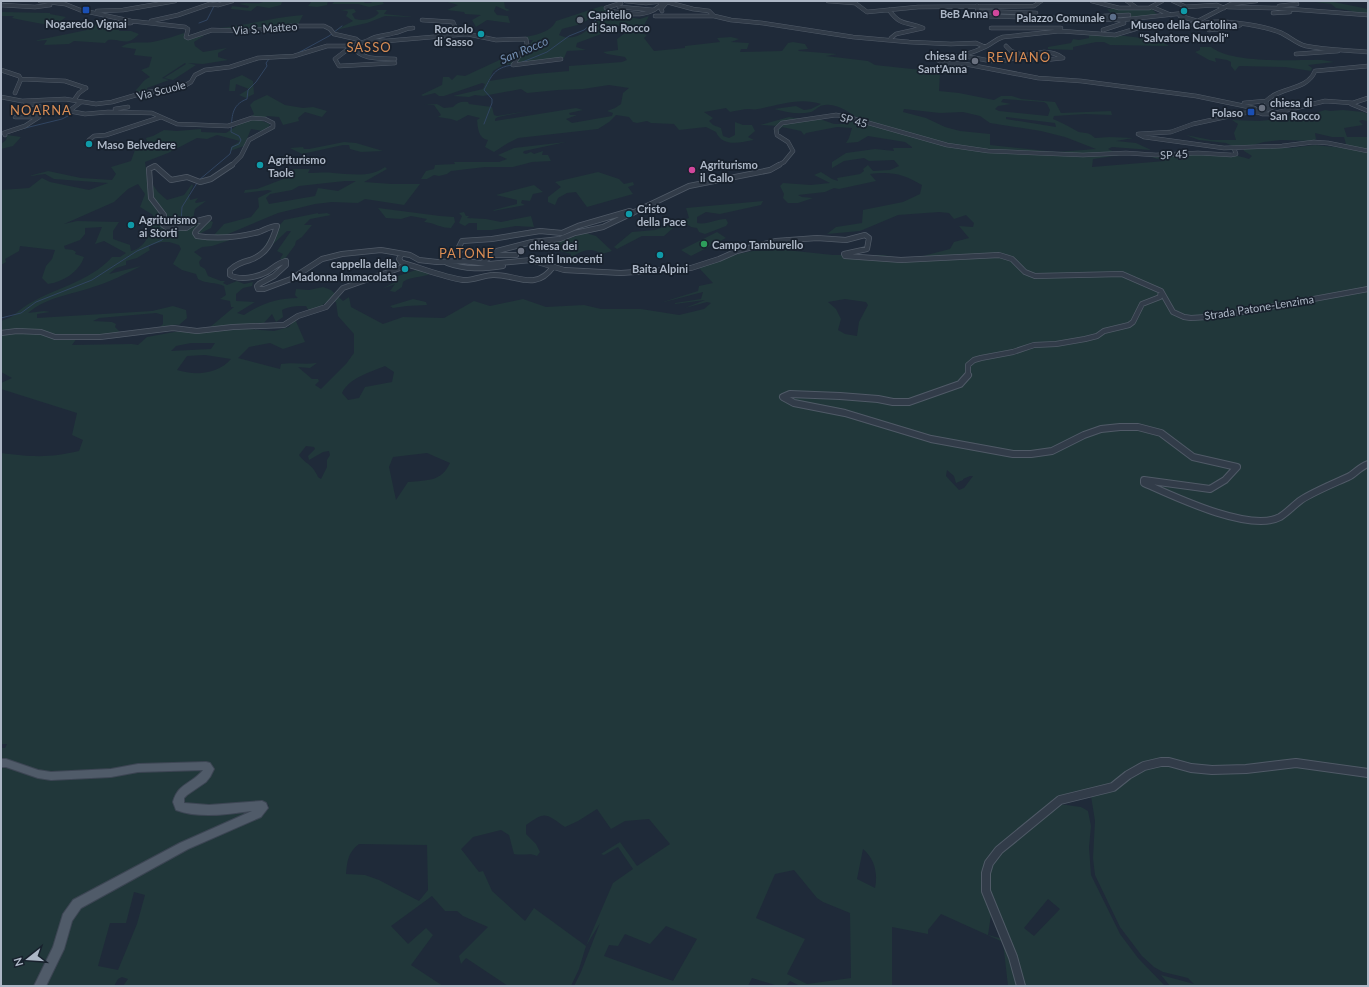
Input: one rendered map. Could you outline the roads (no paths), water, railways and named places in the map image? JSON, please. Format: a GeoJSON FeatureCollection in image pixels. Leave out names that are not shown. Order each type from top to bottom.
{"type":"FeatureCollection","features":[{"type":"Feature","properties":{"kind":"main road"},"geometry":{"type":"LineString","coordinates":[[1,763],[6,763],[38,774],[51,776],[111,773],[138,768],[206,766],[209,769],[206,774],[186,787],[179,797],[178,802],[180,807],[189,809],[226,809],[262,806],[263,808],[257,814],[184,846],[77,904],[67,918],[58,949],[40,986]]}},
{"type":"Feature","properties":{"kind":"street"},"geometry":{"type":"LineString","coordinates":[[40,1],[62,4],[143,22]]}},
{"type":"Feature","properties":{"kind":"street"},"geometry":{"type":"LineString","coordinates":[[85,10],[123,10],[175,1]]}},
{"type":"Feature","properties":{"kind":"street"},"geometry":{"type":"LineString","coordinates":[[110,23],[143,22],[178,15],[232,1]]}},
{"type":"Feature","properties":{"kind":"street"},"geometry":{"type":"LineString","coordinates":[[606,8],[626,1],[646,3],[665,1],[693,9],[709,10],[714,16]]}},
{"type":"Feature","properties":{"kind":"street"},"geometry":{"type":"LineString","coordinates":[[611,11],[648,14],[665,1]]}},
{"type":"Feature","properties":{"kind":"street"},"geometry":{"type":"LineString","coordinates":[[662,11],[661,9],[665,1]]}},
{"type":"Feature","properties":{"kind":"street"},"geometry":{"type":"LineString","coordinates":[[828,1],[855,3],[867,12],[918,7],[1034,6],[1041,1]]}},
{"type":"Feature","properties":{"kind":"street"},"geometry":{"type":"LineString","coordinates":[[979,1],[978,13],[980,17],[1007,17]]}},
{"type":"Feature","properties":{"kind":"street"},"geometry":{"type":"LineString","coordinates":[[1092,1],[1116,7],[1150,9],[1171,15]]}},
{"type":"Feature","properties":{"kind":"street"},"geometry":{"type":"LineString","coordinates":[[1127,1],[1137,8]]}},
{"type":"Feature","properties":{"kind":"street"},"geometry":{"type":"LineString","coordinates":[[1150,9],[1155,4],[1162,1]]}},
{"type":"Feature","properties":{"kind":"street"},"geometry":{"type":"LineString","coordinates":[[1173,1],[1184,7],[1212,5],[1368,15]]}},
{"type":"Feature","properties":{"kind":"street"},"geometry":{"type":"LineString","coordinates":[[1201,1],[1212,5]]}},
{"type":"Feature","properties":{"kind":"street"},"geometry":{"type":"LineString","coordinates":[[1226,6],[1248,1]]}},
{"type":"Feature","properties":{"kind":"street"},"geometry":{"type":"LineString","coordinates":[[1256,1],[1226,6],[1197,22],[1180,27],[1145,26],[1115,35],[1060,31],[999,38],[983,48],[966,55],[938,60],[942,63],[965,64],[1038,78],[1081,81],[1196,96],[1254,108],[1259,111],[1258,113]]}},
{"type":"Feature","properties":{"kind":"street"},"geometry":{"type":"LineString","coordinates":[[1116,7],[1118,3]]}},
{"type":"Feature","properties":{"kind":"street"},"geometry":{"type":"LineString","coordinates":[[1,5],[35,7],[62,4]]}},
{"type":"Feature","properties":{"kind":"street"},"geometry":{"type":"LineString","coordinates":[[1269,8],[1297,4]]}},
{"type":"Feature","properties":{"kind":"street"},"geometry":{"type":"LineString","coordinates":[[619,7],[654,10]]}},
{"type":"Feature","properties":{"kind":"street"},"geometry":{"type":"LineString","coordinates":[[1154,21],[1177,18],[1185,12],[1184,7]]}},
{"type":"Feature","properties":{"kind":"street"},"geometry":{"type":"LineString","coordinates":[[1122,12],[1129,13],[1133,16],[1152,15],[1150,9]]}},
{"type":"Feature","properties":{"kind":"street"},"geometry":{"type":"LineString","coordinates":[[889,10],[894,18],[899,22],[923,28],[896,34],[891,40]]}},
{"type":"Feature","properties":{"kind":"street"},"geometry":{"type":"LineString","coordinates":[[1273,13],[1292,12],[1291,10]]}},
{"type":"Feature","properties":{"kind":"street"},"geometry":{"type":"LineString","coordinates":[[978,13],[1036,13]]}},
{"type":"Feature","properties":{"kind":"street"},"geometry":{"type":"LineString","coordinates":[[978,13],[1103,20],[1180,15],[1197,22]]}},
{"type":"Feature","properties":{"kind":"street"},"geometry":{"type":"LineString","coordinates":[[1092,18],[1129,13]]}},
{"type":"Feature","properties":{"kind":"street"},"geometry":{"type":"LineString","coordinates":[[655,16],[714,16],[743,22],[762,23],[891,40],[951,44],[976,43],[983,48]]}},
{"type":"Feature","properties":{"kind":"street"},"geometry":{"type":"LineString","coordinates":[[1076,17],[1103,20]]}},
{"type":"Feature","properties":{"kind":"street"},"geometry":{"type":"LineString","coordinates":[[422,20],[453,22],[458,34]]}},
{"type":"Feature","properties":{"kind":"street"},"geometry":{"type":"LineString","coordinates":[[1103,30],[1124,23],[1121,20]]}},
{"type":"Feature","properties":{"kind":"street","name":"Via S. Matteo"},"geometry":{"type":"LineString","coordinates":[[143,22],[185,27],[188,29],[186,37],[188,38],[212,30],[248,31],[290,26],[324,26],[330,29],[334,34],[356,39],[360,44]]}},
{"type":"Feature","properties":{"kind":"street"},"geometry":{"type":"LineString","coordinates":[[1192,24],[1197,26],[1201,23],[1217,22],[1241,24],[1276,31],[1305,46],[1368,52]]}},
{"type":"Feature","properties":{"kind":"street"},"geometry":{"type":"LineString","coordinates":[[1209,30],[1231,28],[1241,24]]}},
{"type":"Feature","properties":{"kind":"street"},"geometry":{"type":"LineString","coordinates":[[352,46],[356,53],[363,56],[395,61],[340,66],[335,59],[352,46],[370,40],[374,37],[396,33],[406,28],[413,28]]}},
{"type":"Feature","properties":{"kind":"street"},"geometry":{"type":"LineString","coordinates":[[991,28],[1059,28],[1128,32]]}},
{"type":"Feature","properties":{"kind":"street"},"geometry":{"type":"LineString","coordinates":[[1019,36],[1046,29],[1059,28]]}},
{"type":"Feature","properties":{"kind":"street"},"geometry":{"type":"LineString","coordinates":[[370,40],[386,41],[458,34],[475,34],[496,40],[526,40],[527,44],[513,64],[561,59]]}},
{"type":"Feature","properties":{"kind":"street"},"geometry":{"type":"LineString","coordinates":[[359,52],[357,49],[360,44]]}},
{"type":"Feature","properties":{"kind":"street","name":"Via Scuole"},"geometry":{"type":"LineString","coordinates":[[22,101],[52,99],[74,100],[96,104],[112,102],[143,93],[175,88],[188,84],[195,75],[200,72],[230,67],[258,58],[294,56],[327,46],[352,46]]}},
{"type":"Feature","properties":{"kind":"street"},"geometry":{"type":"LineString","coordinates":[[1006,46],[1011,51],[1022,55]]}},
{"type":"Feature","properties":{"kind":"street"},"geometry":{"type":"LineString","coordinates":[[982,58],[983,48]]}},
{"type":"Feature","properties":{"kind":"street"},"geometry":{"type":"LineString","coordinates":[[1296,54],[1349,49]]}},
{"type":"Feature","properties":{"kind":"street"},"geometry":{"type":"LineString","coordinates":[[966,55],[969,57],[1001,60],[1022,55],[1057,53],[1063,58],[1044,60],[1039,58],[1032,59],[1030,61]]}},
{"type":"Feature","properties":{"kind":"street"},"geometry":{"type":"LineString","coordinates":[[1224,102],[1255,103],[1266,101],[1268,97],[1284,89],[1307,84],[1313,78],[1314,71],[1368,66]]}},
{"type":"Feature","properties":{"kind":"street"},"geometry":{"type":"LineString","coordinates":[[1,70],[19,76],[21,79],[65,81],[86,88],[79,93],[74,100]]}},
{"type":"Feature","properties":{"kind":"street"},"geometry":{"type":"LineString","coordinates":[[16,99],[15,93],[21,79]]}},
{"type":"Feature","properties":{"kind":"street"},"geometry":{"type":"LineString","coordinates":[[2,97],[15,93]]}},
{"type":"Feature","properties":{"kind":"street"},"geometry":{"type":"LineString","coordinates":[[2,97],[16,99],[41,107],[36,116],[39,117],[33,122],[4,134]]}},
{"type":"Feature","properties":{"kind":"street"},"geometry":{"type":"LineString","coordinates":[[1368,98],[1358,102],[1349,103],[1325,101],[1271,114],[1248,113],[1193,124],[1171,132],[1138,134],[1142,137],[1187,144],[1234,148],[1282,146],[1314,142],[1328,143],[1368,151]]}},
{"type":"Feature","properties":{"kind":"street"},"geometry":{"type":"LineString","coordinates":[[1266,101],[1267,107],[1280,111]]}},
{"type":"Feature","properties":{"kind":"street"},"geometry":{"type":"LineString","coordinates":[[81,102],[70,109],[69,112],[85,114],[108,112],[152,113],[177,124],[228,126],[252,118],[265,119],[273,123],[273,127],[249,140],[241,156],[230,167],[207,180],[198,181],[187,177],[171,180],[155,166],[149,168],[151,198],[164,215],[163,225],[171,228],[186,228],[197,221],[209,218],[195,233],[197,236],[208,237],[256,232],[276,226],[277,227],[267,250],[258,257],[237,264],[230,270],[232,277],[248,277],[264,273],[286,261],[286,265],[274,276],[257,286],[258,289],[264,289],[291,279],[322,259],[342,254],[381,250],[410,255],[419,260],[438,262],[463,261],[498,263],[521,260],[537,261],[555,268],[621,273],[691,268],[719,259],[737,251],[776,241],[818,238],[846,240],[865,235],[869,238],[868,248],[845,254],[845,256],[901,260],[998,255],[1012,260],[1026,272],[1035,276],[1122,274],[1161,291],[1160,297],[1142,304],[1133,322],[1129,325],[1104,331],[1097,336],[1085,339],[1056,344],[1034,345],[1013,352],[974,360],[968,365],[968,377],[960,384],[923,396],[917,400],[893,402],[878,399],[840,396],[790,394],[785,395],[783,398],[799,404],[833,410],[926,439],[1001,453],[1048,452],[1084,435],[1108,428],[1140,428],[1156,431],[1170,439],[1195,458],[1231,464],[1237,467],[1216,488],[1210,489],[1154,480],[1144,480],[1144,483],[1214,511],[1251,521],[1276,519],[1304,498],[1335,484],[1358,468],[1368,464]]}},
{"type":"Feature","properties":{"kind":"street"},"geometry":{"type":"LineString","coordinates":[[1224,102],[1248,113]]}},
{"type":"Feature","properties":{"kind":"street"},"geometry":{"type":"LineString","coordinates":[[1349,103],[1368,111]]}},
{"type":"Feature","properties":{"kind":"street"},"geometry":{"type":"LineString","coordinates":[[1258,113],[1280,104]]}},
{"type":"Feature","properties":{"kind":"street"},"geometry":{"type":"LineString","coordinates":[[73,113],[128,107]]}},
{"type":"Feature","properties":{"kind":"street","name":"SP 45"},"geometry":{"type":"LineString","coordinates":[[490,255],[497,251],[532,242],[560,239],[575,233],[603,227],[689,186],[754,174],[776,168],[784,162],[793,151],[788,142],[776,135],[778,125],[797,120],[831,115],[844,116],[947,145],[1007,152],[1098,156],[1126,153],[1162,155],[1198,153],[1231,155],[1236,154],[1234,148]]}},
{"type":"Feature","properties":{"kind":"street"},"geometry":{"type":"LineString","coordinates":[[15,117],[36,116]]}},
{"type":"Feature","properties":{"kind":"street"},"geometry":{"type":"LineString","coordinates":[[89,140],[94,136],[106,135],[161,117]]}},
{"type":"Feature","properties":{"kind":"street"},"geometry":{"type":"LineString","coordinates":[[461,250],[460,247],[462,241],[492,239],[540,231],[562,233],[578,226],[603,220],[625,212],[630,211],[633,213]]}},
{"type":"Feature","properties":{"kind":"street"},"geometry":{"type":"LineString","coordinates":[[401,255],[399,259],[401,262],[406,264],[464,280],[493,274],[523,281],[534,280],[548,274],[555,268]]}},
{"type":"Feature","properties":{"kind":"street"},"geometry":{"type":"LineString","coordinates":[[483,262],[490,255],[516,255]]}},
{"type":"Feature","properties":{"kind":"street"},"geometry":{"type":"LineString","coordinates":[[446,262],[456,267],[484,269],[504,266],[521,260]]}},
{"type":"Feature","properties":{"kind":"street"},"geometry":{"type":"LineString","coordinates":[[1,333],[17,330],[41,332],[55,337],[100,337],[173,328],[197,331],[233,327],[284,325],[298,316],[326,307],[333,302],[343,288],[400,268],[406,264],[432,261]]}},
{"type":"Feature","properties":{"kind":"street"},"geometry":{"type":"LineString","coordinates":[[501,275],[504,275],[506,269]]}},
{"type":"Feature","properties":{"kind":"street","name":"Strada Patone-Lenzima"},"geometry":{"type":"LineString","coordinates":[[1161,291],[1164,293],[1168,308],[1172,312],[1188,318],[1251,310],[1368,288]]}},
{"type":"Feature","properties":{"kind":"street"},"geometry":{"type":"LineString","coordinates":[[339,292],[341,302]]}},
{"type":"Feature","properties":{"kind":"street"},"geometry":{"type":"LineString","coordinates":[[1021,986],[1013,957],[986,891],[986,872],[989,863],[999,850],[1060,800],[1106,790],[1113,787],[1140,768],[1161,762],[1169,762],[1191,768],[1212,770],[1296,763],[1368,772]]}},
{"type":"Feature","properties":{"kind":"waterway"},"geometry":{"type":"LineString","coordinates":[[199,23],[207,20],[214,6]]}},
{"type":"Feature","properties":{"kind":"waterway","name":"San Rocco"},"geometry":{"type":"LineString","coordinates":[[520,63],[547,52],[569,36],[584,30],[609,9]]}},
{"type":"Feature","properties":{"kind":"waterway"},"geometry":{"type":"LineString","coordinates":[[298,53],[329,36],[342,26]]}},
{"type":"Feature","properties":{"kind":"waterway"},"geometry":{"type":"LineString","coordinates":[[199,180],[230,154],[232,147],[239,144],[241,140],[239,136],[231,132],[233,112],[238,105],[247,99],[248,90],[256,82],[267,66],[266,63],[269,59]]}},
{"type":"Feature","properties":{"kind":"waterway","name":"San Rocco"},"geometry":{"type":"LineString","coordinates":[[484,124],[492,103],[492,99],[484,90],[489,80],[497,70],[512,65]]}},
{"type":"Feature","properties":{"kind":"waterway"},"geometry":{"type":"LineString","coordinates":[[13,131],[62,119],[72,114]]}},
{"type":"Feature","properties":{"kind":"waterway"},"geometry":{"type":"LineString","coordinates":[[173,226],[181,222],[182,207],[197,183]]}},
{"type":"Feature","properties":{"kind":"waterway"},"geometry":{"type":"LineString","coordinates":[[1,318],[21,313],[36,302],[92,280],[137,251],[162,240],[171,228]]}},
{"type":"Feature","properties":{"kind":"place","name":"Nogaredo Vignai"},"geometry":{"type":"Point","coordinates":[86,10]}},
{"type":"Feature","properties":{"kind":"place","name":"Museo della Cartolina \"Salvatore Nuvoli\""},"geometry":{"type":"Point","coordinates":[1184,11]}},
{"type":"Feature","properties":{"kind":"place","name":"BeB Anna"},"geometry":{"type":"Point","coordinates":[996,13]}},
{"type":"Feature","properties":{"kind":"place","name":"Palazzo Comunale"},"geometry":{"type":"Point","coordinates":[1113,17]}},
{"type":"Feature","properties":{"kind":"place","name":"Capitello di San Rocco"},"geometry":{"type":"Point","coordinates":[580,20]}},
{"type":"Feature","properties":{"kind":"place","name":"Roccolo di Sasso"},"geometry":{"type":"Point","coordinates":[481,34]}},
{"type":"Feature","properties":{"kind":"place","name":"chiesa di Sant'Anna"},"geometry":{"type":"Point","coordinates":[975,61]}},
{"type":"Feature","properties":{"kind":"place","name":"chiesa di San Rocco"},"geometry":{"type":"Point","coordinates":[1262,108]}},
{"type":"Feature","properties":{"kind":"place","name":"Folaso"},"geometry":{"type":"Point","coordinates":[1251,112]}},
{"type":"Feature","properties":{"kind":"place","name":"Maso Belvedere"},"geometry":{"type":"Point","coordinates":[89,144]}},
{"type":"Feature","properties":{"kind":"place","name":"Agriturismo Taole"},"geometry":{"type":"Point","coordinates":[260,165]}},
{"type":"Feature","properties":{"kind":"place","name":"Agriturismo il Gallo"},"geometry":{"type":"Point","coordinates":[692,170]}},
{"type":"Feature","properties":{"kind":"place","name":"Cristo della Pace"},"geometry":{"type":"Point","coordinates":[629,214]}},
{"type":"Feature","properties":{"kind":"place","name":"Agriturismo ai Storti"},"geometry":{"type":"Point","coordinates":[131,225]}},
{"type":"Feature","properties":{"kind":"place","name":"Campo Tamburello"},"geometry":{"type":"Point","coordinates":[704,244]}},
{"type":"Feature","properties":{"kind":"place","name":"chiesa dei Santi Innocenti"},"geometry":{"type":"Point","coordinates":[521,251]}},
{"type":"Feature","properties":{"kind":"place","name":"Baita Alpini"},"geometry":{"type":"Point","coordinates":[660,255]}},
{"type":"Feature","properties":{"kind":"place","name":"cappella della Madonna Immacolata"},"geometry":{"type":"Point","coordinates":[405,269]}},
{"type":"Feature","properties":{"kind":"district","name":"SASSO"},"geometry":{"type":"Point","coordinates":[369,47]}},
{"type":"Feature","properties":{"kind":"district","name":"REVIANO"},"geometry":{"type":"Point","coordinates":[1019,57]}},
{"type":"Feature","properties":{"kind":"district","name":"NOARNA"},"geometry":{"type":"Point","coordinates":[41,110]}},
{"type":"Feature","properties":{"kind":"district","name":"PATONE"},"geometry":{"type":"Point","coordinates":[467,253]}}]}
